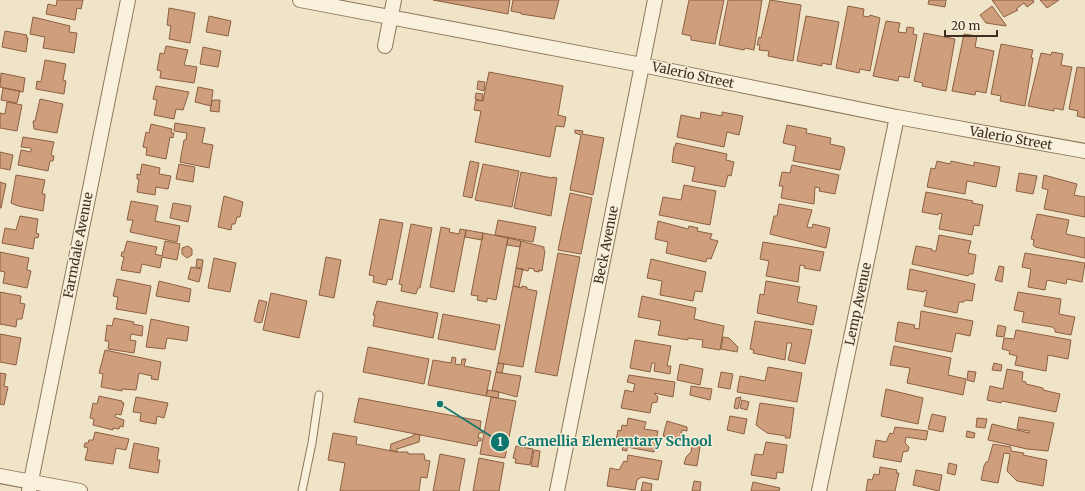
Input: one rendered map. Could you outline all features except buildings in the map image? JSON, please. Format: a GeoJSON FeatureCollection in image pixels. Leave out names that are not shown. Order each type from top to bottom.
{"type":"FeatureCollection","features":[{"type":"Feature","properties":{"kind":"street","name":"Farmdale Avenue"},"geometry":{"type":"LineString","coordinates":[[30,486],[128,0]]}},
{"type":"Feature","properties":{"kind":"street","name":"Valerio Street"},"geometry":{"type":"LineString","coordinates":[[300,0],[642,65],[897,117],[1085,151]]}},
{"type":"Feature","properties":{"kind":"street"},"geometry":{"type":"LineString","coordinates":[[385,46],[394,0]]}},
{"type":"Feature","properties":{"kind":"street","name":"Beck Avenue"},"geometry":{"type":"LineString","coordinates":[[557,491],[655,0]]}},
{"type":"Feature","properties":{"kind":"street","name":"Lemp Avenue"},"geometry":{"type":"LineString","coordinates":[[819,491],[897,117]]}},
{"type":"Feature","properties":{"kind":"street"},"geometry":{"type":"LineString","coordinates":[[0,476],[30,486],[80,491]]}},
{"type":"Feature","properties":{"kind":"lane"},"geometry":{"type":"LineString","coordinates":[[302,491],[312,443],[319,395]]}},
{"type":"Feature","properties":{"kind":"place","name":"Camellia Elementary School"},"geometry":{"type":"Point","coordinates":[440,404]}}]}
